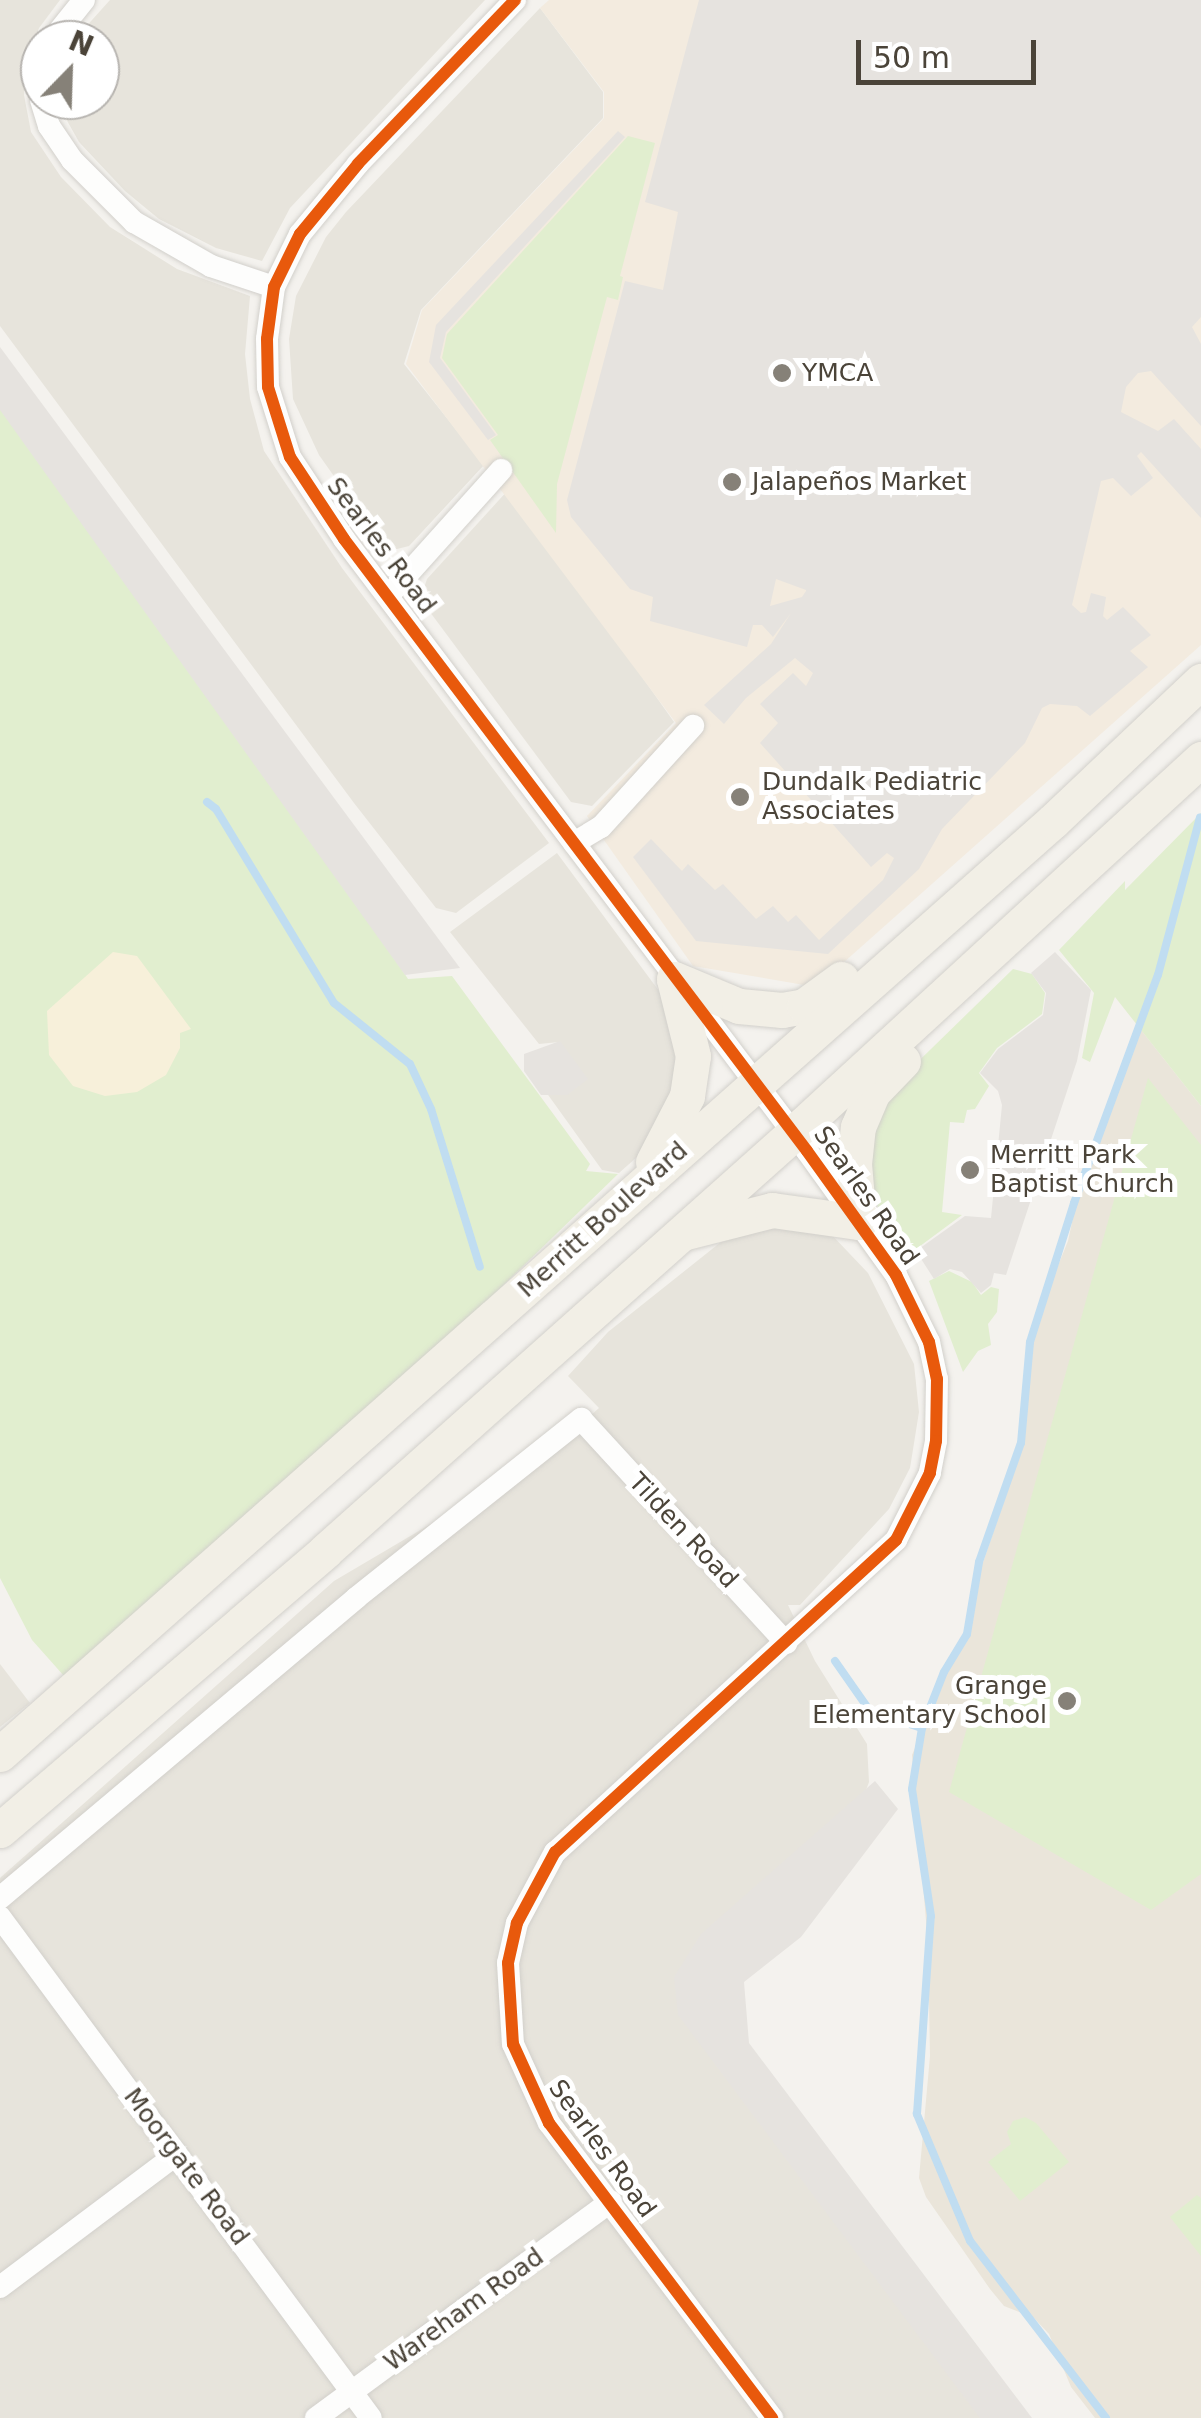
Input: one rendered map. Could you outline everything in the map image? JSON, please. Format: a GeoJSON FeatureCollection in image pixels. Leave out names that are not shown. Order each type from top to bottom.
{"type":"FeatureCollection","features":[{"type":"Feature","properties":{"kind":"main road","name":"Merritt Boulevard"},"geometry":{"type":"LineString","coordinates":[[0,1754],[1053,821],[1201,680]]}},
{"type":"Feature","properties":{"kind":"main road"},"geometry":{"type":"LineString","coordinates":[[0,1830],[325,1551],[794,1133],[1201,760]]}},
{"type":"Feature","properties":{"kind":"main road"},"geometry":{"type":"LineString","coordinates":[[674,979],[739,1006],[782,1010],[804,1006],[874,952],[976,862],[1053,821]]}},
{"type":"Feature","properties":{"kind":"main road"},"geometry":{"type":"LineString","coordinates":[[677,1234],[772,1210],[859,1222],[854,1164],[858,1128],[873,1092],[957,1011],[970,971]]}},
{"type":"Feature","properties":{"kind":"main road"},"geometry":{"type":"LineString","coordinates":[[639,1187],[687,1096],[693,1056],[674,979]]}},
{"type":"Feature","properties":{"kind":"street"},"geometry":{"type":"LineString","coordinates":[[68,20],[84,0]]}},
{"type":"Feature","properties":{"kind":"street","name":"Searles Road"},"geometry":{"type":"LineString","coordinates":[[516,0],[300,234],[274,287],[267,363],[275,418],[290,458],[310,489],[859,1222],[917,1312],[929,1342],[938,1379],[936,1441],[930,1472],[896,1540],[555,1852],[517,1922],[508,1964],[513,2044],[550,2123],[772,2418]]}},
{"type":"Feature","properties":{"kind":"street"},"geometry":{"type":"LineString","coordinates":[[48,120],[72,160],[134,222],[211,266],[274,287]]}},
{"type":"Feature","properties":{"kind":"street"},"geometry":{"type":"LineString","coordinates":[[389,594],[501,470]]}},
{"type":"Feature","properties":{"kind":"street"},"geometry":{"type":"LineString","coordinates":[[574,842],[601,827],[693,726]]}},
{"type":"Feature","properties":{"kind":"street","name":"Tilden Road"},"geometry":{"type":"LineString","coordinates":[[0,1898],[356,1598],[581,1419],[786,1642]]}},
{"type":"Feature","properties":{"kind":"street","name":"Moorgate Road"},"geometry":{"type":"LineString","coordinates":[[0,1917],[372,2418]]}},
{"type":"Feature","properties":{"kind":"street"},"geometry":{"type":"LineString","coordinates":[[0,2287],[177,2154]]}},
{"type":"Feature","properties":{"kind":"street","name":"Wareham Road"},"geometry":{"type":"LineString","coordinates":[[316,2418],[611,2201]]}},
{"type":"Feature","properties":{"kind":"shaded area"},"geometry":{"type":"Polygon","coordinates":[[[0,0],[60,0],[45,20],[20,20],[20,120],[29,120],[31,132],[61,177],[110,227],[177,269],[250,296],[245,354],[250,399],[264,451],[342,568],[549,843],[456,913],[436,908],[0,326],[0,0]]]}},
{"type":"Feature","properties":{"kind":"shaded area"},"geometry":{"type":"Polygon","coordinates":[[[110,0],[485,0],[290,208],[262,261],[216,248],[159,219],[125,191],[79,142],[67,120],[120,120],[120,20],[92,20],[110,0]]]}},
{"type":"Feature","properties":{"kind":"shaded area"},"geometry":{"type":"Polygon","coordinates":[[[549,0],[1201,0],[1201,645],[816,987],[693,966],[587,816],[676,723],[406,364],[422,310],[604,118],[604,92],[540,8],[549,0]]]}},
{"type":"Feature","properties":{"kind":"shaded area"},"geometry":{"type":"Polygon","coordinates":[[[699,0],[1201,0],[1201,317],[1192,327],[1201,344],[1201,426],[1151,371],[1138,373],[1126,387],[1121,412],[1158,431],[1174,419],[1201,449],[1201,518],[1141,452],[1137,456],[1153,478],[1131,496],[1113,478],[1101,481],[1072,605],[1081,613],[1086,612],[1091,593],[1106,597],[1103,616],[1107,620],[1123,607],[1151,635],[1130,651],[1148,667],[1090,716],[1077,706],[1050,704],[1042,708],[1025,743],[942,829],[919,869],[828,954],[696,941],[633,857],[651,839],[682,871],[688,864],[715,890],[723,884],[756,919],[773,906],[788,922],[796,915],[819,940],[883,880],[894,858],[887,853],[871,867],[760,743],[778,723],[760,704],[793,673],[806,686],[813,673],[795,658],[746,698],[724,724],[704,705],[771,644],[791,613],[773,637],[762,625],[753,625],[747,647],[650,621],[653,597],[630,589],[571,517],[567,500],[625,281],[663,290],[678,212],[645,202],[699,0]],[[776,579],[770,606],[802,597],[806,590],[776,579]]]}},
{"type":"Feature","properties":{"kind":"shaded area"},"geometry":{"type":"Polygon","coordinates":[[[540,8],[603,92],[603,118],[421,310],[404,364],[484,465],[409,546],[397,549],[382,544],[319,455],[293,399],[289,339],[296,296],[326,237],[346,212],[540,8]]]}},
{"type":"Feature","properties":{"kind":"shaded area"},"geometry":{"type":"Polygon","coordinates":[[[618,131],[625,137],[446,332],[440,358],[496,435],[488,440],[429,362],[436,325],[618,131]]]}},
{"type":"Feature","properties":{"kind":"shaded area"},"geometry":{"type":"Polygon","coordinates":[[[0,347],[460,968],[405,975],[0,410],[0,347]]]}},
{"type":"Feature","properties":{"kind":"shaded area"},"geometry":{"type":"Polygon","coordinates":[[[509,489],[674,722],[592,806],[571,802],[427,608],[422,594],[427,579],[509,489]]]}},
{"type":"Feature","properties":{"kind":"shaded area"},"geometry":{"type":"Polygon","coordinates":[[[557,853],[676,1014],[686,1043],[663,1134],[619,1173],[602,1170],[546,1092],[559,1042],[539,1044],[450,932],[557,853]]]}},
{"type":"Feature","properties":{"kind":"shaded area"},"geometry":{"type":"Polygon","coordinates":[[[1055,952],[1091,990],[1077,1061],[1006,1275],[994,1273],[991,1285],[981,1293],[962,1272],[950,1269],[934,1279],[916,1251],[965,1216],[991,1218],[1002,1105],[998,1091],[980,1073],[998,1049],[1043,1015],[1046,993],[1031,973],[1055,952]]]}},
{"type":"Feature","properties":{"kind":"shaded area","name":"Grange Elementary School"},"geometry":{"type":"Polygon","coordinates":[[[1138,1026],[1201,1106],[1201,2418],[1095,2418],[1071,2387],[1049,2334],[1034,2318],[1004,2306],[926,2197],[919,2178],[930,2056],[928,1944],[912,1755],[949,1669],[967,1641],[979,1574],[1015,1469],[1025,1368],[1034,1325],[1068,1241],[1082,1176],[1138,1026]]]}},
{"type":"Feature","properties":{"kind":"shaded area"},"geometry":{"type":"Polygon","coordinates":[[[560,1041],[588,1079],[567,1095],[541,1095],[524,1071],[524,1054],[560,1041]]]}},
{"type":"Feature","properties":{"kind":"shaded area"},"geometry":{"type":"Polygon","coordinates":[[[779,1224],[829,1232],[868,1273],[914,1364],[919,1412],[910,1468],[889,1509],[800,1605],[788,1605],[815,1661],[867,1744],[869,1782],[862,1801],[692,1967],[1013,2418],[0,2418],[0,1878],[334,1581],[541,1459],[599,1408],[568,1376],[608,1332],[736,1230],[779,1224]]]}},
{"type":"Feature","properties":{"kind":"shaded area"},"geometry":{"type":"Polygon","coordinates":[[[0,1664],[30,1703],[0,1727],[0,1664]]]}},
{"type":"Feature","properties":{"kind":"shaded area"},"geometry":{"type":"Polygon","coordinates":[[[875,1781],[898,1809],[801,1937],[744,1982],[749,2043],[1032,2418],[980,2418],[678,2015],[674,1977],[701,1934],[875,1781]]]}},
{"type":"Feature","properties":{"kind":"green space"},"geometry":{"type":"Polygon","coordinates":[[[628,136],[655,143],[620,276],[623,277],[618,300],[607,297],[557,484],[556,533],[490,440],[498,435],[442,358],[447,334],[628,136]]]}},
{"type":"Feature","properties":{"kind":"green space"},"geometry":{"type":"Polygon","coordinates":[[[0,357],[408,979],[452,976],[590,1164],[586,1171],[618,1174],[453,1334],[64,1676],[32,1640],[0,1578],[0,357]]]}},
{"type":"Feature","properties":{"kind":"green space"},"geometry":{"type":"Polygon","coordinates":[[[1201,813],[1201,1106],[1115,997],[1090,1062],[1082,1058],[1094,993],[1059,950],[1125,881],[1125,890],[1201,813]]]}},
{"type":"Feature","properties":{"kind":"green space"},"geometry":{"type":"Polygon","coordinates":[[[1013,969],[1032,974],[1045,993],[1042,1014],[997,1048],[979,1073],[989,1086],[975,1109],[967,1110],[964,1123],[950,1122],[942,1212],[962,1215],[912,1252],[892,1231],[866,1186],[862,1154],[891,1088],[1013,969]]]}},
{"type":"Feature","properties":{"kind":"green space"},"geometry":{"type":"Polygon","coordinates":[[[1148,1078],[1201,1145],[1201,1874],[1151,1910],[949,1792],[1148,1078]]]}},
{"type":"Feature","properties":{"kind":"green space"},"geometry":{"type":"Polygon","coordinates":[[[949,1271],[972,1282],[981,1295],[991,1287],[999,1289],[997,1312],[988,1324],[991,1345],[978,1351],[963,1372],[929,1281],[949,1271]]]}},
{"type":"Feature","properties":{"kind":"green space"},"geometry":{"type":"Polygon","coordinates":[[[1025,2117],[1036,2123],[1069,2162],[1020,2201],[988,2162],[1011,2144],[1007,2132],[1013,2121],[1025,2117]]]}},
{"type":"Feature","properties":{"kind":"green space"},"geometry":{"type":"Polygon","coordinates":[[[1197,2195],[1201,2198],[1201,2256],[1170,2217],[1197,2195]]]}},
{"type":"Feature","properties":{"kind":"sand"},"geometry":{"type":"Polygon","coordinates":[[[113,952],[137,956],[191,1029],[180,1033],[180,1048],[166,1075],[137,1092],[105,1096],[73,1086],[49,1055],[47,1011],[113,952]]]}},
{"type":"Feature","properties":{"kind":"waterway"},"geometry":{"type":"LineString","coordinates":[[207,802],[216,809],[334,1003],[410,1064],[431,1109],[480,1267]]}},
{"type":"Feature","properties":{"kind":"waterway"},"geometry":{"type":"LineString","coordinates":[[1106,2418],[970,2241],[917,2114],[931,1916],[912,1789],[922,1728],[944,1672],[967,1634],[979,1562],[1021,1443],[1030,1342],[1074,1203],[1158,975],[1200,817]]}},
{"type":"Feature","properties":{"kind":"waterway"},"geometry":{"type":"LineString","coordinates":[[835,1661],[870,1711],[922,1728]]}},
{"type":"Feature","properties":{"kind":"cycle path"},"geometry":{"type":"LineString","coordinates":[[515,0],[358,164],[300,234],[274,287],[267,339],[268,387],[290,457],[344,539],[807,1151],[896,1275],[929,1342],[937,1379],[936,1441],[930,1473],[896,1540],[555,1852],[517,1923],[508,1963],[513,2044],[549,2123],[772,2418]]}},
{"type":"Feature","properties":{"kind":"place","name":"YMCA"},"geometry":{"type":"Point","coordinates":[782,373]}},
{"type":"Feature","properties":{"kind":"place","name":"Jalapeños Market"},"geometry":{"type":"Point","coordinates":[732,482]}},
{"type":"Feature","properties":{"kind":"place","name":"Dundalk Pediatric Associates"},"geometry":{"type":"Point","coordinates":[740,797]}},
{"type":"Feature","properties":{"kind":"place","name":"Merritt Park Baptist Church"},"geometry":{"type":"Point","coordinates":[970,1170]}},
{"type":"Feature","properties":{"kind":"place","name":"Grange Elementary School"},"geometry":{"type":"Point","coordinates":[1067,1701]}}]}
